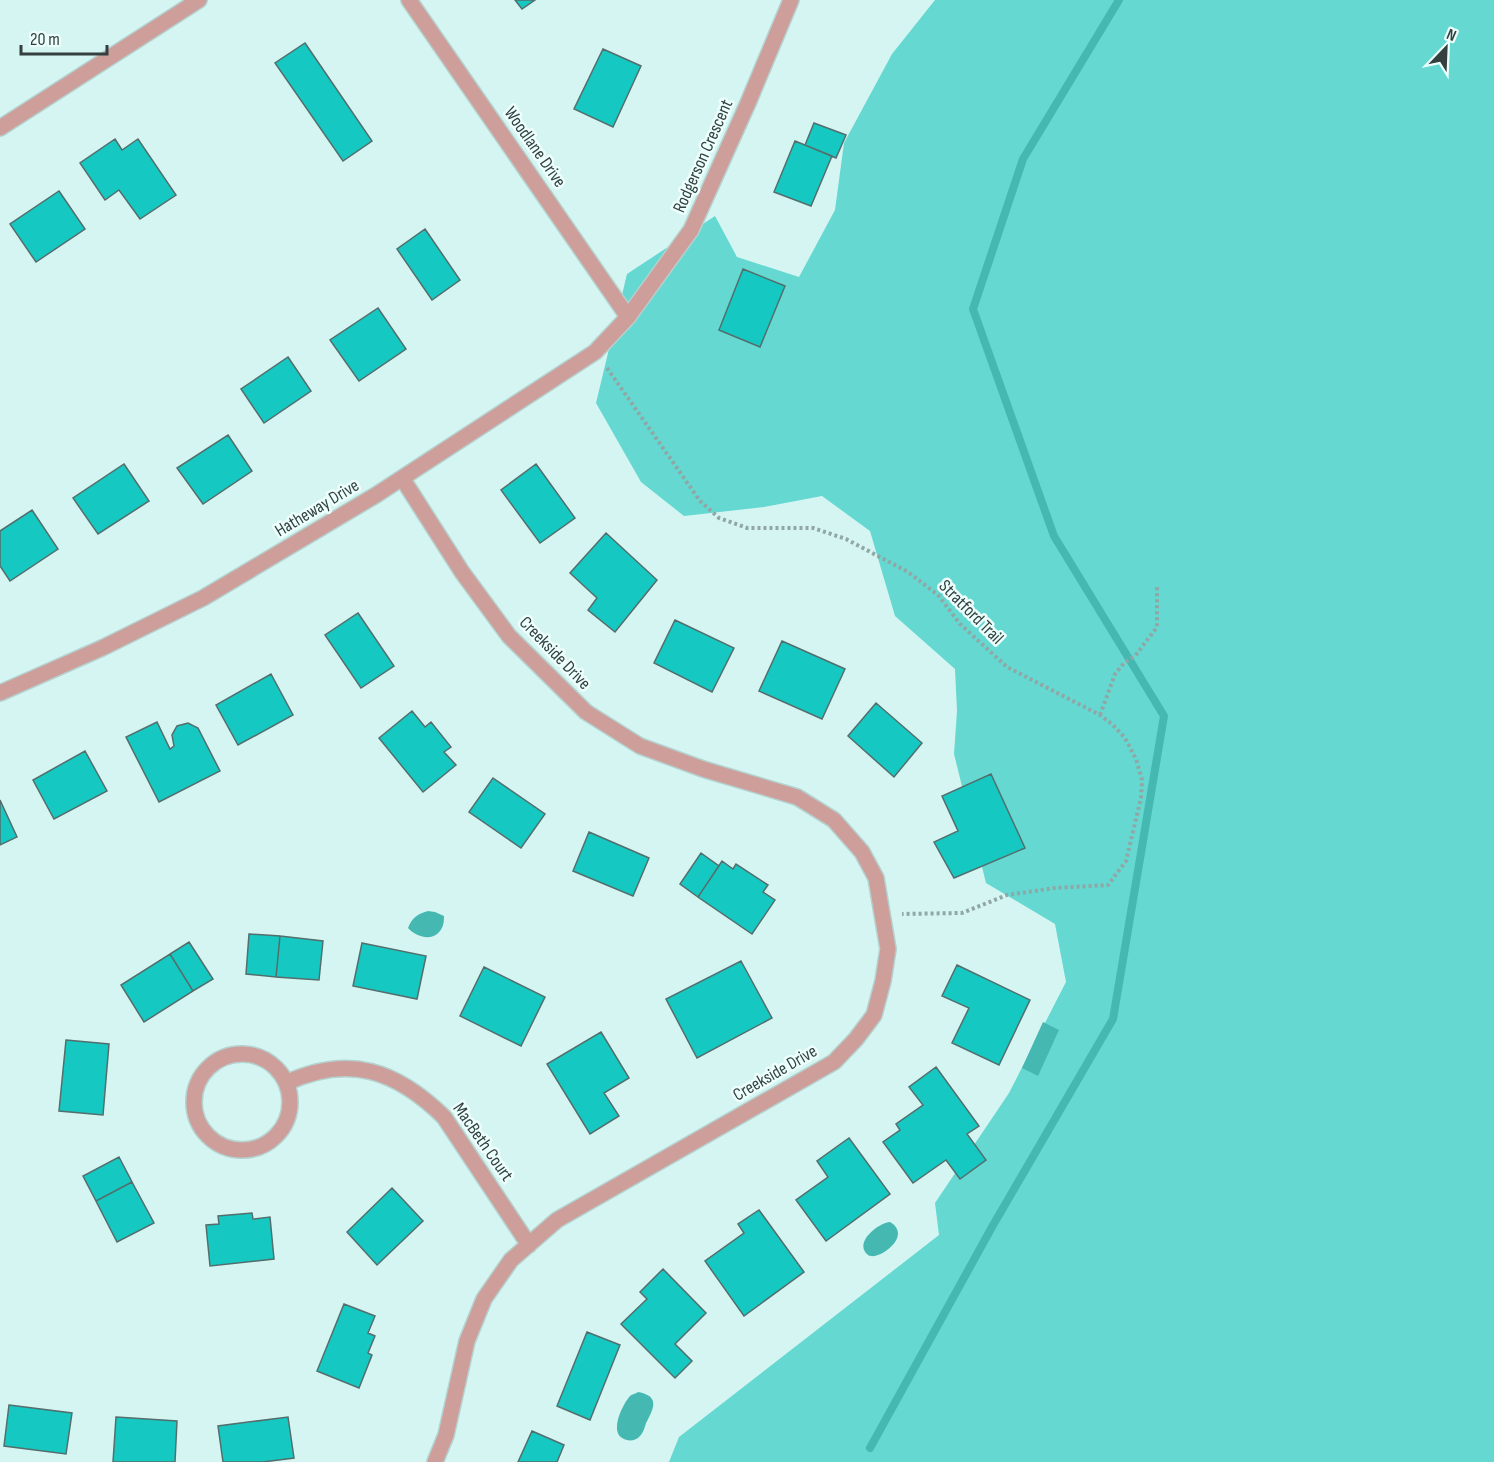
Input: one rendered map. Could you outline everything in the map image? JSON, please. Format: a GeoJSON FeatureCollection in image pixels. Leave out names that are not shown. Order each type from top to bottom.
{"type":"FeatureCollection","features":[{"type":"Feature","properties":{"kind":"street"},"geometry":{"type":"LineString","coordinates":[[0,128],[199,0]]}},
{"type":"Feature","properties":{"kind":"street","name":"Woodlane Drive"},"geometry":{"type":"LineString","coordinates":[[409,0],[628,317]]}},
{"type":"Feature","properties":{"kind":"street","name":"Rodgerson Crescent"},"geometry":{"type":"LineString","coordinates":[[628,317],[691,230],[791,0]]}},
{"type":"Feature","properties":{"kind":"street","name":"Hatheway Drive"},"geometry":{"type":"LineString","coordinates":[[0,693],[102,648],[203,598],[402,478],[595,352],[628,317]]}},
{"type":"Feature","properties":{"kind":"street","name":"Creekside Drive"},"geometry":{"type":"LineString","coordinates":[[402,478],[462,572],[509,636],[586,712],[640,746],[703,769],[797,797],[834,820],[862,852],[876,878],[888,949],[874,1015],[856,1039],[834,1062],[557,1220],[511,1260],[484,1299],[467,1341],[446,1435],[435,1462]]}},
{"type":"Feature","properties":{"kind":"street"},"geometry":{"type":"LineString","coordinates":[[236,1053],[252,1054],[266,1060],[278,1070],[286,1083],[290,1099],[288,1115],[281,1130],[269,1142],[254,1148],[237,1150],[222,1146],[208,1136],[198,1123],[194,1108],[194,1093],[200,1078],[209,1066],[222,1058],[236,1053]]}},
{"type":"Feature","properties":{"kind":"street","name":"MacBeth Court"},"geometry":{"type":"LineString","coordinates":[[286,1083],[309,1072],[334,1067],[367,1070],[397,1081],[426,1099],[444,1117],[529,1245]]}},
{"type":"Feature","properties":{"kind":"path","name":"Stratford Trail"},"geometry":{"type":"LineString","coordinates":[[595,352],[700,501],[719,518],[747,528],[813,528],[846,539],[908,572],[938,595],[960,624],[1007,667],[1100,715],[1125,738],[1136,759],[1142,780],[1141,798],[1126,861],[1108,885],[1055,888],[1007,895],[962,913],[884,915]]}},
{"type":"Feature","properties":{"kind":"path"},"geometry":{"type":"LineString","coordinates":[[1100,715],[1115,674],[1124,663],[1135,656],[1157,627],[1157,585]]}},
{"type":"Feature","properties":{"kind":"shaded area"},"geometry":{"type":"Polygon","coordinates":[[[935,0],[1494,0],[1494,1462],[669,1462],[679,1437],[939,1235],[935,1203],[1009,1093],[1066,982],[1055,924],[986,883],[954,754],[957,711],[955,669],[895,616],[870,531],[822,496],[764,507],[684,516],[641,482],[596,403],[627,274],[715,216],[737,257],[799,277],[835,210],[844,143],[892,54],[935,0]]]}},
{"type":"Feature","properties":{"kind":"shaded area"},"geometry":{"type":"Polygon","coordinates":[[[428,911],[444,916],[441,930],[432,937],[420,936],[408,928],[415,917],[428,911]]]}},
{"type":"Feature","properties":{"kind":"shaded area"},"geometry":{"type":"Polygon","coordinates":[[[1043,1022],[1059,1030],[1038,1076],[1022,1068],[1043,1022]]]}},
{"type":"Feature","properties":{"kind":"shaded area"},"geometry":{"type":"Polygon","coordinates":[[[890,1222],[898,1234],[896,1240],[879,1255],[868,1255],[863,1245],[869,1234],[879,1226],[890,1222]]]}},
{"type":"Feature","properties":{"kind":"shaded area"},"geometry":{"type":"Polygon","coordinates":[[[638,1392],[650,1396],[653,1408],[641,1435],[634,1440],[627,1440],[619,1435],[618,1418],[630,1396],[638,1392]]]}},
{"type":"Feature","properties":{"kind":"building"},"geometry":{"type":"Polygon","coordinates":[[[515,0],[535,0],[522,9],[515,0]]]}},
{"type":"Feature","properties":{"kind":"building"},"geometry":{"type":"Polygon","coordinates":[[[305,43],[372,141],[343,161],[275,63],[305,43]]]}},
{"type":"Feature","properties":{"kind":"building"},"geometry":{"type":"Polygon","coordinates":[[[603,49],[641,66],[613,127],[574,109],[603,49]]]}},
{"type":"Feature","properties":{"kind":"building"},"geometry":{"type":"Polygon","coordinates":[[[814,123],[846,135],[836,158],[805,145],[814,123]]]}},
{"type":"Feature","properties":{"kind":"building"},"geometry":{"type":"Polygon","coordinates":[[[115,139],[122,150],[138,139],[176,195],[140,219],[119,190],[105,200],[80,163],[115,139]]]}},
{"type":"Feature","properties":{"kind":"building"},"geometry":{"type":"Polygon","coordinates":[[[795,141],[832,156],[811,206],[774,192],[795,141]]]}},
{"type":"Feature","properties":{"kind":"building"},"geometry":{"type":"Polygon","coordinates":[[[59,191],[85,229],[36,262],[10,224],[59,191]]]}},
{"type":"Feature","properties":{"kind":"building"},"geometry":{"type":"Polygon","coordinates":[[[425,229],[460,280],[432,300],[397,249],[425,229]]]}},
{"type":"Feature","properties":{"kind":"building"},"geometry":{"type":"Polygon","coordinates":[[[743,269],[785,286],[760,347],[719,330],[743,269]]]}},
{"type":"Feature","properties":{"kind":"building"},"geometry":{"type":"Polygon","coordinates":[[[378,308],[406,349],[359,381],[330,340],[378,308]]]}},
{"type":"Feature","properties":{"kind":"building"},"geometry":{"type":"Polygon","coordinates":[[[288,357],[311,391],[264,423],[241,389],[288,357]]]}},
{"type":"Feature","properties":{"kind":"building"},"geometry":{"type":"Polygon","coordinates":[[[228,435],[252,471],[203,504],[177,468],[228,435]]]}},
{"type":"Feature","properties":{"kind":"building"},"geometry":{"type":"Polygon","coordinates":[[[124,464],[149,501],[98,534],[73,498],[124,464]]]}},
{"type":"Feature","properties":{"kind":"building"},"geometry":{"type":"Polygon","coordinates":[[[536,464],[575,518],[540,543],[501,490],[536,464]]]}},
{"type":"Feature","properties":{"kind":"building"},"geometry":{"type":"Polygon","coordinates":[[[32,510],[58,549],[10,581],[0,566],[0,531],[32,510]]]}},
{"type":"Feature","properties":{"kind":"building"},"geometry":{"type":"Polygon","coordinates":[[[606,533],[657,580],[615,632],[588,610],[597,598],[570,573],[606,533]]]}},
{"type":"Feature","properties":{"kind":"building"},"geometry":{"type":"Polygon","coordinates":[[[358,613],[394,666],[361,688],[325,635],[358,613]]]}},
{"type":"Feature","properties":{"kind":"building"},"geometry":{"type":"Polygon","coordinates":[[[675,620],[734,648],[712,692],[654,663],[675,620]]]}},
{"type":"Feature","properties":{"kind":"building"},"geometry":{"type":"Polygon","coordinates":[[[782,641],[845,669],[822,719],[759,691],[782,641]]]}},
{"type":"Feature","properties":{"kind":"building"},"geometry":{"type":"Polygon","coordinates":[[[271,674],[293,715],[238,745],[216,705],[271,674]]]}},
{"type":"Feature","properties":{"kind":"building"},"geometry":{"type":"Polygon","coordinates":[[[876,703],[922,743],[894,777],[848,736],[876,703]]]}},
{"type":"Feature","properties":{"kind":"building"},"geometry":{"type":"Polygon","coordinates":[[[412,711],[425,727],[431,722],[451,747],[444,752],[456,765],[423,792],[379,738],[412,711]]]}},
{"type":"Feature","properties":{"kind":"building"},"geometry":{"type":"Polygon","coordinates":[[[157,722],[170,749],[174,746],[172,735],[177,726],[188,723],[198,728],[220,771],[159,802],[126,737],[157,722]]]}},
{"type":"Feature","properties":{"kind":"building"},"geometry":{"type":"Polygon","coordinates":[[[85,751],[107,791],[54,819],[33,780],[85,751]]]}},
{"type":"Feature","properties":{"kind":"building"},"geometry":{"type":"Polygon","coordinates":[[[991,774],[1025,848],[954,878],[934,842],[958,831],[942,796],[991,774]]]}},
{"type":"Feature","properties":{"kind":"building"},"geometry":{"type":"Polygon","coordinates":[[[493,778],[545,814],[521,848],[469,812],[493,778]]]}},
{"type":"Feature","properties":{"kind":"building"},"geometry":{"type":"Polygon","coordinates":[[[0,800],[17,837],[0,845],[0,800]]]}},
{"type":"Feature","properties":{"kind":"building"},"geometry":{"type":"Polygon","coordinates":[[[589,832],[649,858],[633,896],[573,871],[589,832]]]}},
{"type":"Feature","properties":{"kind":"building"},"geometry":{"type":"Polygon","coordinates":[[[701,853],[719,866],[698,897],[680,884],[701,853]]]}},
{"type":"Feature","properties":{"kind":"building"},"geometry":{"type":"Polygon","coordinates":[[[722,861],[733,869],[736,864],[768,885],[763,892],[775,900],[752,934],[698,897],[722,861]]]}},
{"type":"Feature","properties":{"kind":"building"},"geometry":{"type":"Polygon","coordinates":[[[249,934],[280,936],[276,977],[246,974],[249,934]]]}},
{"type":"Feature","properties":{"kind":"building"},"geometry":{"type":"Polygon","coordinates":[[[280,936],[323,941],[319,980],[276,977],[280,936]]]}},
{"type":"Feature","properties":{"kind":"building"},"geometry":{"type":"Polygon","coordinates":[[[189,942],[213,979],[193,991],[170,954],[189,942]]]}},
{"type":"Feature","properties":{"kind":"building"},"geometry":{"type":"Polygon","coordinates":[[[362,943],[426,956],[417,999],[353,986],[362,943]]]}},
{"type":"Feature","properties":{"kind":"building"},"geometry":{"type":"Polygon","coordinates":[[[170,954],[193,991],[144,1022],[121,985],[170,954]]]}},
{"type":"Feature","properties":{"kind":"building"},"geometry":{"type":"Polygon","coordinates":[[[741,961],[772,1018],[697,1058],[666,999],[741,961]]]}},
{"type":"Feature","properties":{"kind":"building"},"geometry":{"type":"Polygon","coordinates":[[[957,965],[1030,1000],[999,1065],[952,1043],[969,1008],[942,996],[957,965]]]}},
{"type":"Feature","properties":{"kind":"building"},"geometry":{"type":"Polygon","coordinates":[[[484,967],[545,997],[521,1046],[460,1016],[484,967]]]}},
{"type":"Feature","properties":{"kind":"building"},"geometry":{"type":"Polygon","coordinates":[[[601,1032],[629,1078],[604,1093],[619,1116],[590,1134],[547,1064],[601,1032]]]}},
{"type":"Feature","properties":{"kind":"building"},"geometry":{"type":"Polygon","coordinates":[[[66,1040],[109,1044],[103,1115],[59,1111],[66,1040]]]}},
{"type":"Feature","properties":{"kind":"building"},"geometry":{"type":"Polygon","coordinates":[[[936,1067],[979,1126],[967,1134],[986,1160],[960,1179],[946,1160],[913,1183],[883,1142],[900,1130],[896,1124],[923,1105],[909,1087],[936,1067]]]}},
{"type":"Feature","properties":{"kind":"building"},"geometry":{"type":"Polygon","coordinates":[[[849,1138],[890,1194],[826,1241],[796,1200],[828,1177],[817,1161],[849,1138]]]}},
{"type":"Feature","properties":{"kind":"building"},"geometry":{"type":"Polygon","coordinates":[[[119,1157],[132,1182],[96,1201],[83,1176],[119,1157]]]}},
{"type":"Feature","properties":{"kind":"building"},"geometry":{"type":"Polygon","coordinates":[[[132,1182],[154,1223],[117,1242],[96,1201],[132,1182]]]}},
{"type":"Feature","properties":{"kind":"building"},"geometry":{"type":"Polygon","coordinates":[[[392,1188],[423,1221],[377,1265],[347,1232],[392,1188]]]}},
{"type":"Feature","properties":{"kind":"building"},"geometry":{"type":"Polygon","coordinates":[[[759,1210],[804,1272],[744,1316],[705,1261],[744,1233],[738,1224],[759,1210]]]}},
{"type":"Feature","properties":{"kind":"building"},"geometry":{"type":"Polygon","coordinates":[[[252,1213],[253,1219],[270,1217],[274,1259],[210,1266],[206,1225],[219,1224],[218,1216],[252,1213]]]}},
{"type":"Feature","properties":{"kind":"building"},"geometry":{"type":"Polygon","coordinates":[[[663,1269],[706,1313],[675,1344],[692,1361],[675,1378],[621,1324],[647,1299],[640,1292],[663,1269]]]}},
{"type":"Feature","properties":{"kind":"building"},"geometry":{"type":"Polygon","coordinates":[[[344,1304],[375,1316],[368,1333],[375,1336],[368,1353],[372,1355],[359,1388],[317,1371],[344,1304]]]}},
{"type":"Feature","properties":{"kind":"building"},"geometry":{"type":"Polygon","coordinates":[[[587,1332],[620,1345],[590,1420],[557,1406],[587,1332]]]}},
{"type":"Feature","properties":{"kind":"building"},"geometry":{"type":"Polygon","coordinates":[[[9,1405],[72,1413],[66,1454],[4,1446],[9,1405]]]}},
{"type":"Feature","properties":{"kind":"building"},"geometry":{"type":"Polygon","coordinates":[[[116,1417],[177,1421],[175,1462],[113,1462],[116,1417]]]}},
{"type":"Feature","properties":{"kind":"building"},"geometry":{"type":"Polygon","coordinates":[[[288,1417],[294,1458],[263,1462],[223,1462],[218,1426],[288,1417]]]}},
{"type":"Feature","properties":{"kind":"building"},"geometry":{"type":"Polygon","coordinates":[[[532,1431],[564,1445],[557,1462],[518,1462],[532,1431]]]}},
{"type":"Feature","properties":{"kind":"waterway"},"geometry":{"type":"LineString","coordinates":[[870,1448],[992,1227],[1113,1019],[1164,716],[1054,536],[973,309],[1023,159],[1119,0]]}}]}
